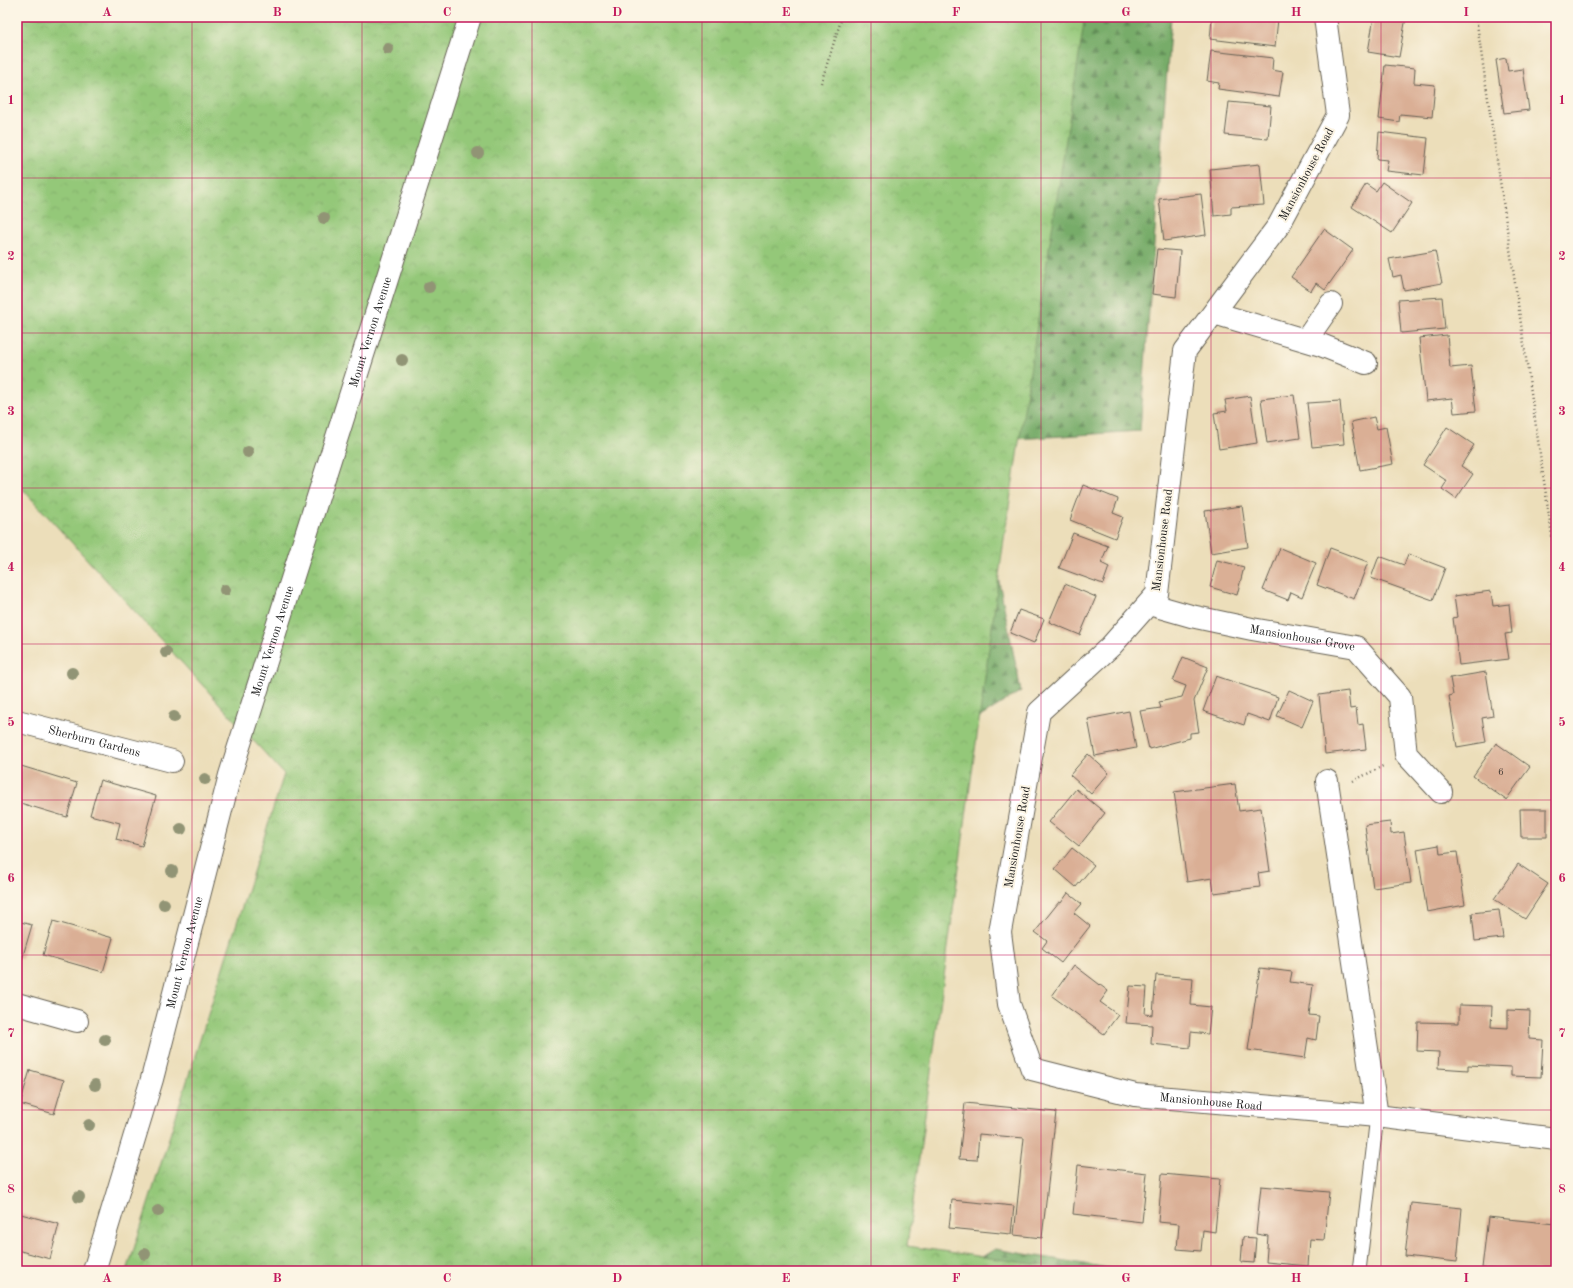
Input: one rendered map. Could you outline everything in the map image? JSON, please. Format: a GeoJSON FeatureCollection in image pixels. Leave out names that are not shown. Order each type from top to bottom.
{"type":"FeatureCollection","features":[{"type":"Feature","properties":{"kind":"street","name":"Mount Vernon Avenue"},"geometry":{"type":"LineString","coordinates":[[94,1271],[152,1079],[230,775],[470,17]]}},
{"type":"Feature","properties":{"kind":"street","name":"Mansionhouse Road"},"geometry":{"type":"LineString","coordinates":[[1325,17],[1338,115],[1279,225],[1186,351],[1157,594],[1111,646],[1039,712],[1000,932],[1008,1004],[1032,1069],[1135,1095],[1377,1116],[1556,1139]]}},
{"type":"Feature","properties":{"kind":"street"},"geometry":{"type":"LineString","coordinates":[[1306,340],[1331,304]]}},
{"type":"Feature","properties":{"kind":"street"},"geometry":{"type":"LineString","coordinates":[[1214,312],[1322,345],[1366,363]]}},
{"type":"Feature","properties":{"kind":"street","name":"Mansionhouse Grove"},"geometry":{"type":"LineString","coordinates":[[1148,604],[1191,616],[1252,629],[1356,648],[1400,697],[1406,754]]}},
{"type":"Feature","properties":{"kind":"street","name":"Sherburn Gardens"},"geometry":{"type":"LineString","coordinates":[[17,721],[172,761]]}},
{"type":"Feature","properties":{"kind":"street"},"geometry":{"type":"LineString","coordinates":[[1406,754],[1441,792]]}},
{"type":"Feature","properties":{"kind":"street"},"geometry":{"type":"LineString","coordinates":[[1328,787],[1377,1116]]}},
{"type":"Feature","properties":{"kind":"street"},"geometry":{"type":"LineString","coordinates":[[17,1004],[77,1021]]}},
{"type":"Feature","properties":{"kind":"lane"},"geometry":{"type":"LineString","coordinates":[[1359,1271],[1377,1116]]}},
{"type":"Feature","properties":{"kind":"path"},"geometry":{"type":"LineString","coordinates":[[821,83],[842,17]]}},
{"type":"Feature","properties":{"kind":"path"},"geometry":{"type":"LineString","coordinates":[[1476,17],[1556,563]]}},
{"type":"Feature","properties":{"kind":"path"},"geometry":{"type":"LineString","coordinates":[[1328,787],[1406,754]]}},
{"type":"Feature","properties":{"kind":"green space"},"geometry":{"type":"Polygon","coordinates":[[[17,17],[1085,17],[1004,539],[907,1246],[1081,1271],[127,1271],[284,774],[17,483],[17,17]]]}},
{"type":"Feature","properties":{"kind":"green space"},"geometry":{"type":"Polygon","coordinates":[[[994,17],[1171,17],[1140,431],[1016,439],[987,522],[1021,691],[963,728],[994,17]]]}},
{"type":"Feature","properties":{"kind":"green space"},"geometry":{"type":"Polygon","coordinates":[[[995,1249],[1126,1271],[959,1271],[995,1249]]]}},
{"type":"Feature","properties":{"kind":"building"},"geometry":{"type":"Polygon","coordinates":[[[1212,17],[1265,17],[1278,19],[1275,47],[1210,39],[1212,17]]]}},
{"type":"Feature","properties":{"kind":"building"},"geometry":{"type":"Polygon","coordinates":[[[1374,17],[1406,17],[1399,57],[1368,52],[1374,17]]]}},
{"type":"Feature","properties":{"kind":"building"},"geometry":{"type":"Polygon","coordinates":[[[1211,51],[1273,58],[1272,70],[1283,72],[1279,97],[1218,89],[1219,83],[1207,81],[1211,51]]]}},
{"type":"Feature","properties":{"kind":"building"},"geometry":{"type":"Polygon","coordinates":[[[1506,58],[1508,71],[1523,69],[1529,110],[1504,113],[1496,60],[1506,58]]]}},
{"type":"Feature","properties":{"kind":"building"},"geometry":{"type":"Polygon","coordinates":[[[1385,65],[1415,68],[1414,83],[1435,85],[1432,117],[1400,114],[1399,122],[1379,119],[1385,65]]]}},
{"type":"Feature","properties":{"kind":"building"},"geometry":{"type":"Polygon","coordinates":[[[1229,102],[1271,106],[1268,139],[1225,135],[1229,102]]]}},
{"type":"Feature","properties":{"kind":"building"},"geometry":{"type":"Polygon","coordinates":[[[1379,132],[1428,138],[1424,175],[1386,171],[1388,160],[1377,159],[1379,132]]]}},
{"type":"Feature","properties":{"kind":"building"},"geometry":{"type":"Polygon","coordinates":[[[1260,164],[1264,205],[1231,207],[1231,214],[1214,216],[1210,169],[1260,164]]]}},
{"type":"Feature","properties":{"kind":"building"},"geometry":{"type":"Polygon","coordinates":[[[1382,182],[1412,203],[1392,233],[1352,207],[1366,184],[1376,191],[1382,182]]]}},
{"type":"Feature","properties":{"kind":"building"},"geometry":{"type":"Polygon","coordinates":[[[1201,194],[1206,235],[1164,241],[1159,199],[1201,194]]]}},
{"type":"Feature","properties":{"kind":"building"},"geometry":{"type":"Polygon","coordinates":[[[1324,229],[1353,250],[1325,290],[1316,283],[1311,291],[1291,277],[1324,229]]]}},
{"type":"Feature","properties":{"kind":"building"},"geometry":{"type":"Polygon","coordinates":[[[1157,249],[1180,251],[1176,297],[1152,294],[1157,249]]]}},
{"type":"Feature","properties":{"kind":"building"},"geometry":{"type":"Polygon","coordinates":[[[1435,251],[1442,283],[1404,290],[1401,275],[1393,277],[1389,259],[1435,251]]]}},
{"type":"Feature","properties":{"kind":"building"},"geometry":{"type":"Polygon","coordinates":[[[1442,297],[1445,329],[1401,333],[1398,300],[1442,297]]]}},
{"type":"Feature","properties":{"kind":"building"},"geometry":{"type":"Polygon","coordinates":[[[1447,335],[1450,368],[1471,366],[1476,411],[1454,413],[1452,398],[1426,401],[1419,338],[1447,335]]]}},
{"type":"Feature","properties":{"kind":"building"},"geometry":{"type":"Polygon","coordinates":[[[1294,395],[1300,438],[1267,443],[1261,399],[1294,395]]]}},
{"type":"Feature","properties":{"kind":"building"},"geometry":{"type":"Polygon","coordinates":[[[1250,396],[1257,443],[1219,449],[1214,413],[1227,411],[1225,400],[1250,396]]]}},
{"type":"Feature","properties":{"kind":"building"},"geometry":{"type":"Polygon","coordinates":[[[1340,401],[1344,444],[1312,447],[1307,403],[1340,401]]]}},
{"type":"Feature","properties":{"kind":"building"},"geometry":{"type":"Polygon","coordinates":[[[1374,417],[1377,429],[1386,427],[1393,464],[1360,470],[1351,422],[1374,417]]]}},
{"type":"Feature","properties":{"kind":"building"},"geometry":{"type":"Polygon","coordinates":[[[1447,427],[1474,445],[1461,466],[1473,474],[1456,499],[1442,489],[1447,481],[1423,465],[1447,427]]]}},
{"type":"Feature","properties":{"kind":"building"},"geometry":{"type":"Polygon","coordinates":[[[1083,485],[1118,499],[1113,513],[1123,517],[1115,538],[1070,520],[1083,485]]]}},
{"type":"Feature","properties":{"kind":"building"},"geometry":{"type":"Polygon","coordinates":[[[1242,506],[1248,547],[1211,553],[1205,511],[1242,506]]]}},
{"type":"Feature","properties":{"kind":"building"},"geometry":{"type":"Polygon","coordinates":[[[1073,533],[1108,546],[1101,563],[1109,567],[1103,584],[1059,568],[1073,533]]]}},
{"type":"Feature","properties":{"kind":"building"},"geometry":{"type":"Polygon","coordinates":[[[1280,548],[1316,563],[1302,597],[1291,592],[1288,600],[1263,590],[1280,548]]]}},
{"type":"Feature","properties":{"kind":"building"},"geometry":{"type":"Polygon","coordinates":[[[1330,548],[1368,562],[1354,599],[1317,585],[1330,548]]]}},
{"type":"Feature","properties":{"kind":"building"},"geometry":{"type":"Polygon","coordinates":[[[1408,554],[1445,568],[1433,600],[1371,578],[1379,556],[1404,565],[1408,554]]]}},
{"type":"Feature","properties":{"kind":"building"},"geometry":{"type":"Polygon","coordinates":[[[1217,560],[1244,567],[1237,595],[1210,587],[1217,560]]]}},
{"type":"Feature","properties":{"kind":"building"},"geometry":{"type":"Polygon","coordinates":[[[1065,584],[1096,597],[1080,635],[1049,622],[1065,584]]]}},
{"type":"Feature","properties":{"kind":"building"},"geometry":{"type":"Polygon","coordinates":[[[1491,591],[1493,606],[1509,604],[1512,633],[1505,634],[1509,659],[1459,665],[1453,618],[1457,617],[1454,596],[1491,591]]]}},
{"type":"Feature","properties":{"kind":"building"},"geometry":{"type":"Polygon","coordinates":[[[1019,610],[1044,619],[1034,643],[1010,633],[1019,610]]]}},
{"type":"Feature","properties":{"kind":"building"},"geometry":{"type":"Polygon","coordinates":[[[1183,657],[1208,667],[1194,701],[1199,732],[1190,733],[1190,738],[1149,749],[1140,711],[1161,708],[1159,702],[1182,697],[1186,686],[1173,681],[1183,657]]]}},
{"type":"Feature","properties":{"kind":"building"},"geometry":{"type":"Polygon","coordinates":[[[1486,672],[1493,716],[1482,718],[1486,742],[1457,747],[1449,696],[1453,695],[1450,678],[1486,672]]]}},
{"type":"Feature","properties":{"kind":"building"},"geometry":{"type":"Polygon","coordinates":[[[1216,676],[1278,697],[1270,722],[1247,714],[1244,725],[1203,711],[1216,676]]]}},
{"type":"Feature","properties":{"kind":"building"},"geometry":{"type":"Polygon","coordinates":[[[1289,690],[1313,701],[1302,727],[1277,716],[1289,690]]]}},
{"type":"Feature","properties":{"kind":"building"},"geometry":{"type":"Polygon","coordinates":[[[1348,691],[1350,709],[1356,708],[1358,725],[1363,724],[1366,749],[1325,754],[1319,695],[1348,691]]]}},
{"type":"Feature","properties":{"kind":"building"},"geometry":{"type":"Polygon","coordinates":[[[1129,711],[1136,748],[1095,756],[1088,719],[1129,711]]]}},
{"type":"Feature","properties":{"kind":"building"},"geometry":{"type":"Polygon","coordinates":[[[1496,743],[1530,767],[1506,800],[1473,776],[1496,743]]]}},
{"type":"Feature","properties":{"kind":"building"},"geometry":{"type":"Polygon","coordinates":[[[1088,754],[1109,773],[1091,794],[1070,775],[1088,754]]]}},
{"type":"Feature","properties":{"kind":"building"},"geometry":{"type":"Polygon","coordinates":[[[21,766],[77,783],[67,817],[17,802],[17,781],[21,766]]]}},
{"type":"Feature","properties":{"kind":"building"},"geometry":{"type":"Polygon","coordinates":[[[100,780],[156,796],[142,846],[116,839],[120,823],[90,815],[100,780]]]}},
{"type":"Feature","properties":{"kind":"building"},"geometry":{"type":"Polygon","coordinates":[[[1235,784],[1239,811],[1261,808],[1270,871],[1258,873],[1260,887],[1214,893],[1212,878],[1187,882],[1174,792],[1235,784]]]}},
{"type":"Feature","properties":{"kind":"building"},"geometry":{"type":"Polygon","coordinates":[[[1076,789],[1105,813],[1079,846],[1049,822],[1076,789]]]}},
{"type":"Feature","properties":{"kind":"building"},"geometry":{"type":"Polygon","coordinates":[[[1520,809],[1547,809],[1547,837],[1521,837],[1520,809]]]}},
{"type":"Feature","properties":{"kind":"building"},"geometry":{"type":"Polygon","coordinates":[[[1390,822],[1391,834],[1404,832],[1411,883],[1373,888],[1365,825],[1390,822]]]}},
{"type":"Feature","properties":{"kind":"building"},"geometry":{"type":"Polygon","coordinates":[[[1439,845],[1440,854],[1457,852],[1465,905],[1427,912],[1417,849],[1439,845]]]}},
{"type":"Feature","properties":{"kind":"building"},"geometry":{"type":"Polygon","coordinates":[[[1072,848],[1094,865],[1076,887],[1055,869],[1072,848]]]}},
{"type":"Feature","properties":{"kind":"building"},"geometry":{"type":"Polygon","coordinates":[[[1518,864],[1548,884],[1525,919],[1494,899],[1518,864]]]}},
{"type":"Feature","properties":{"kind":"building"},"geometry":{"type":"Polygon","coordinates":[[[1068,893],[1082,904],[1074,913],[1090,926],[1061,963],[1042,948],[1047,941],[1035,932],[1068,893]]]}},
{"type":"Feature","properties":{"kind":"building"},"geometry":{"type":"Polygon","coordinates":[[[1499,910],[1503,938],[1475,941],[1472,913],[1499,910]]]}},
{"type":"Feature","properties":{"kind":"building"},"geometry":{"type":"Polygon","coordinates":[[[17,921],[32,925],[22,959],[17,958],[17,921]]]}},
{"type":"Feature","properties":{"kind":"building"},"geometry":{"type":"Polygon","coordinates":[[[53,921],[113,938],[103,972],[43,955],[53,921]]]}},
{"type":"Feature","properties":{"kind":"building"},"geometry":{"type":"Polygon","coordinates":[[[1074,965],[1108,991],[1100,1002],[1118,1015],[1104,1034],[1052,996],[1074,965]]]}},
{"type":"Feature","properties":{"kind":"building"},"geometry":{"type":"Polygon","coordinates":[[[1260,968],[1292,972],[1290,982],[1313,985],[1309,1015],[1319,1016],[1316,1040],[1308,1038],[1305,1058],[1248,1050],[1260,968]]]}},
{"type":"Feature","properties":{"kind":"building"},"geometry":{"type":"Polygon","coordinates":[[[1156,975],[1193,978],[1191,1005],[1211,1007],[1208,1034],[1191,1032],[1190,1048],[1151,1044],[1152,1025],[1126,1023],[1130,986],[1147,987],[1145,1014],[1153,1015],[1156,975]]]}},
{"type":"Feature","properties":{"kind":"building"},"geometry":{"type":"Polygon","coordinates":[[[1459,1005],[1492,1006],[1491,1027],[1508,1028],[1508,1010],[1530,1011],[1529,1039],[1543,1040],[1541,1077],[1511,1076],[1511,1067],[1468,1065],[1468,1070],[1438,1068],[1439,1052],[1417,1051],[1418,1022],[1459,1023],[1459,1005]]]}},
{"type":"Feature","properties":{"kind":"building"},"geometry":{"type":"Polygon","coordinates":[[[30,1070],[64,1080],[54,1114],[20,1104],[30,1070]]]}},
{"type":"Feature","properties":{"kind":"building"},"geometry":{"type":"Polygon","coordinates":[[[965,1103],[1056,1112],[1042,1238],[1014,1235],[1024,1138],[979,1134],[977,1160],[959,1159],[965,1103]]]}},
{"type":"Feature","properties":{"kind":"building"},"geometry":{"type":"Polygon","coordinates":[[[1078,1165],[1147,1173],[1142,1222],[1073,1214],[1078,1165]]]}},
{"type":"Feature","properties":{"kind":"building"},"geometry":{"type":"Polygon","coordinates":[[[1162,1174],[1220,1179],[1215,1232],[1203,1230],[1201,1251],[1177,1249],[1179,1224],[1158,1222],[1162,1174]]]}},
{"type":"Feature","properties":{"kind":"building"},"geometry":{"type":"Polygon","coordinates":[[[1261,1186],[1329,1192],[1324,1240],[1310,1239],[1308,1266],[1266,1262],[1268,1236],[1256,1234],[1261,1186]]]}},
{"type":"Feature","properties":{"kind":"building"},"geometry":{"type":"Polygon","coordinates":[[[952,1200],[1014,1206],[1011,1234],[949,1228],[952,1200]]]}},
{"type":"Feature","properties":{"kind":"building"},"geometry":{"type":"Polygon","coordinates":[[[1411,1203],[1462,1208],[1457,1262],[1405,1256],[1411,1203]]]}},
{"type":"Feature","properties":{"kind":"building"},"geometry":{"type":"Polygon","coordinates":[[[17,1213],[59,1224],[50,1259],[17,1250],[17,1213]]]}},
{"type":"Feature","properties":{"kind":"building"},"geometry":{"type":"Polygon","coordinates":[[[1488,1217],[1556,1224],[1551,1271],[1501,1271],[1482,1268],[1488,1217]]]}},
{"type":"Feature","properties":{"kind":"building"},"geometry":{"type":"Polygon","coordinates":[[[1243,1237],[1256,1238],[1254,1263],[1241,1262],[1243,1237]]]}}]}
